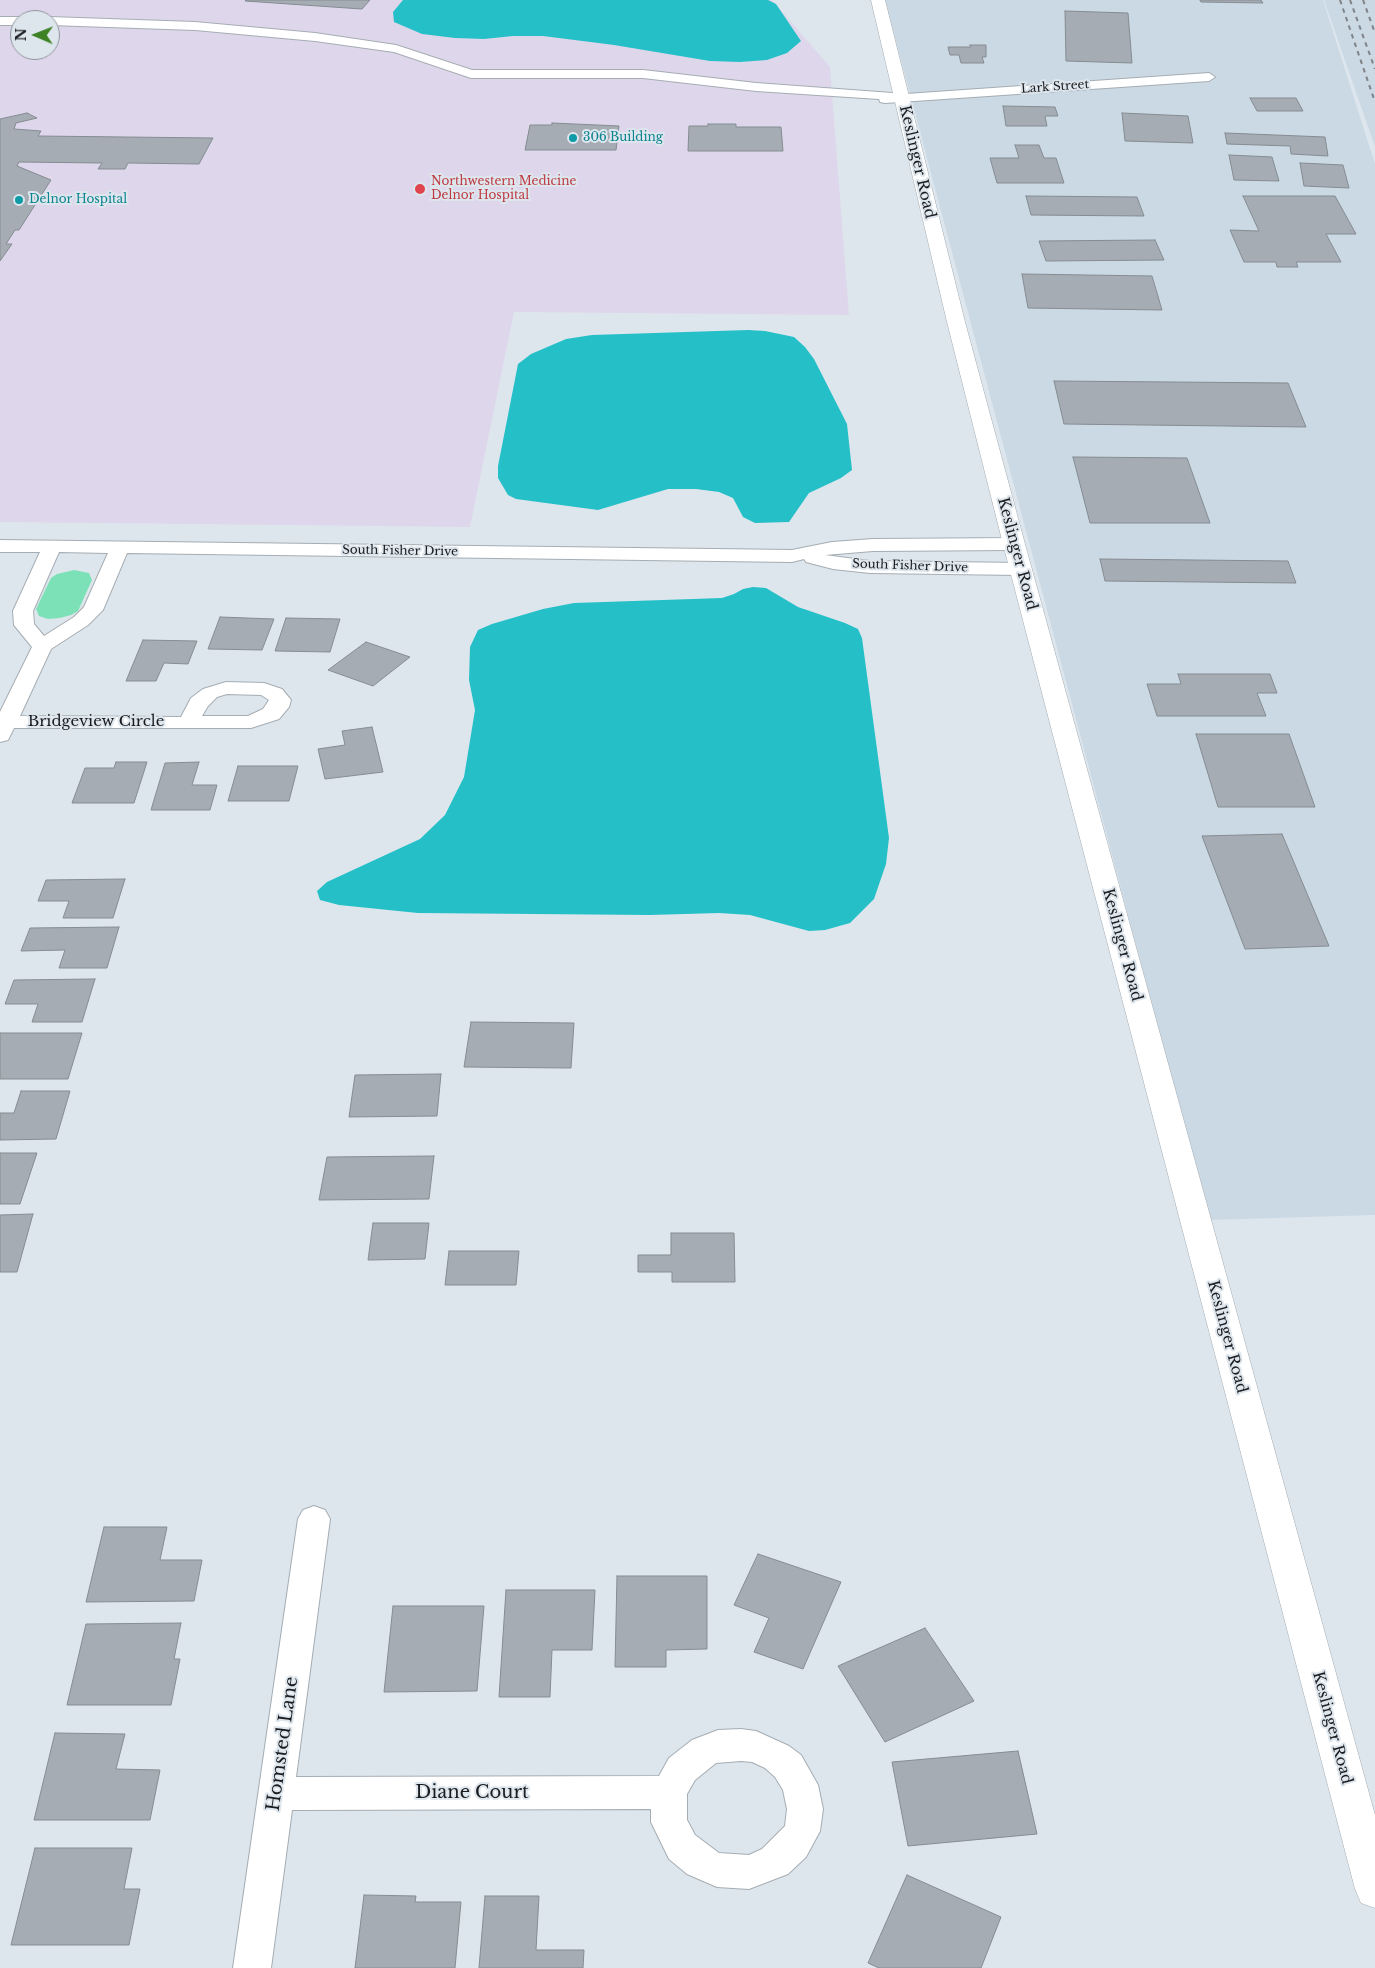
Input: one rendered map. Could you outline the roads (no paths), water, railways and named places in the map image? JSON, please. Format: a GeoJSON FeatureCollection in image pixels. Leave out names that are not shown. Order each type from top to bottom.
{"type":"FeatureCollection","features":[{"type":"Feature","properties":{"kind":"main road","name":"Keslinger Road"},"geometry":{"type":"LineString","coordinates":[[878,0],[951,302],[1018,557],[1375,1889]]}},
{"type":"Feature","properties":{"kind":"street","name":"Lark Street"},"geometry":{"type":"LineString","coordinates":[[60,21],[195,26],[315,37],[396,49],[471,74],[570,74],[688,91],[776,100],[868,102],[902,96],[1209,77]]}},
{"type":"Feature","properties":{"kind":"street","name":"South Fisher Drive"},"geometry":{"type":"LineString","coordinates":[[0,546],[796,556],[870,567],[1018,557]]}},
{"type":"Feature","properties":{"kind":"street"},"geometry":{"type":"LineString","coordinates":[[42,646],[24,625],[23,611],[52,547]]}},
{"type":"Feature","properties":{"kind":"street"},"geometry":{"type":"LineString","coordinates":[[2,728],[42,646],[81,622],[93,610],[120,548]]}},
{"type":"Feature","properties":{"kind":"street","name":"Bridgeview Circle"},"geometry":{"type":"LineString","coordinates":[[2,728],[188,722]]}},
{"type":"Feature","properties":{"kind":"street","name":"Homsted Lane"},"geometry":{"type":"LineString","coordinates":[[252,1968],[314,1519]]}},
{"type":"Feature","properties":{"kind":"street","name":"Diane Court"},"geometry":{"type":"LineString","coordinates":[[275,1794],[669,1792]]}},
{"type":"Feature","properties":{"kind":"water"},"geometry":{"type":"Polygon","coordinates":[[[403,0],[768,0],[776,4],[801,41],[787,53],[767,60],[740,62],[710,61],[614,45],[543,36],[513,36],[484,39],[455,38],[422,34],[394,22],[393,12],[403,0]]]}},
{"type":"Feature","properties":{"kind":"water"},"geometry":{"type":"Polygon","coordinates":[[[765,331],[794,337],[805,347],[814,359],[847,424],[852,470],[841,478],[809,493],[789,522],[755,523],[743,517],[733,498],[719,492],[696,489],[668,489],[598,510],[516,499],[508,495],[498,478],[498,466],[518,364],[531,354],[566,339],[592,335],[765,331]]]}},
{"type":"Feature","properties":{"kind":"water"},"geometry":{"type":"Polygon","coordinates":[[[753,587],[766,588],[798,607],[858,629],[862,638],[889,838],[886,864],[874,899],[850,923],[825,930],[809,931],[750,915],[719,913],[650,915],[418,913],[339,905],[320,900],[317,891],[327,882],[420,839],[445,815],[464,777],[475,710],[469,680],[470,647],[478,630],[543,609],[574,603],[722,598],[753,587]]]}},
{"type":"Feature","properties":{"kind":"railway"},"geometry":{"type":"LineString","coordinates":[[1340,0],[1375,102]]}},
{"type":"Feature","properties":{"kind":"railway"},"geometry":{"type":"LineString","coordinates":[[1350,0],[1375,69]]}},
{"type":"Feature","properties":{"kind":"railway"},"geometry":{"type":"LineString","coordinates":[[1363,0],[1375,33]]}},
{"type":"Feature","properties":{"kind":"place","name":"306 Building"},"geometry":{"type":"Point","coordinates":[573,138]}},
{"type":"Feature","properties":{"kind":"place","name":"Northwestern Medicine Delnor Hospital"},"geometry":{"type":"Point","coordinates":[420,189]}},
{"type":"Feature","properties":{"kind":"place","name":"Delnor Hospital"},"geometry":{"type":"Point","coordinates":[19,200]}}]}
